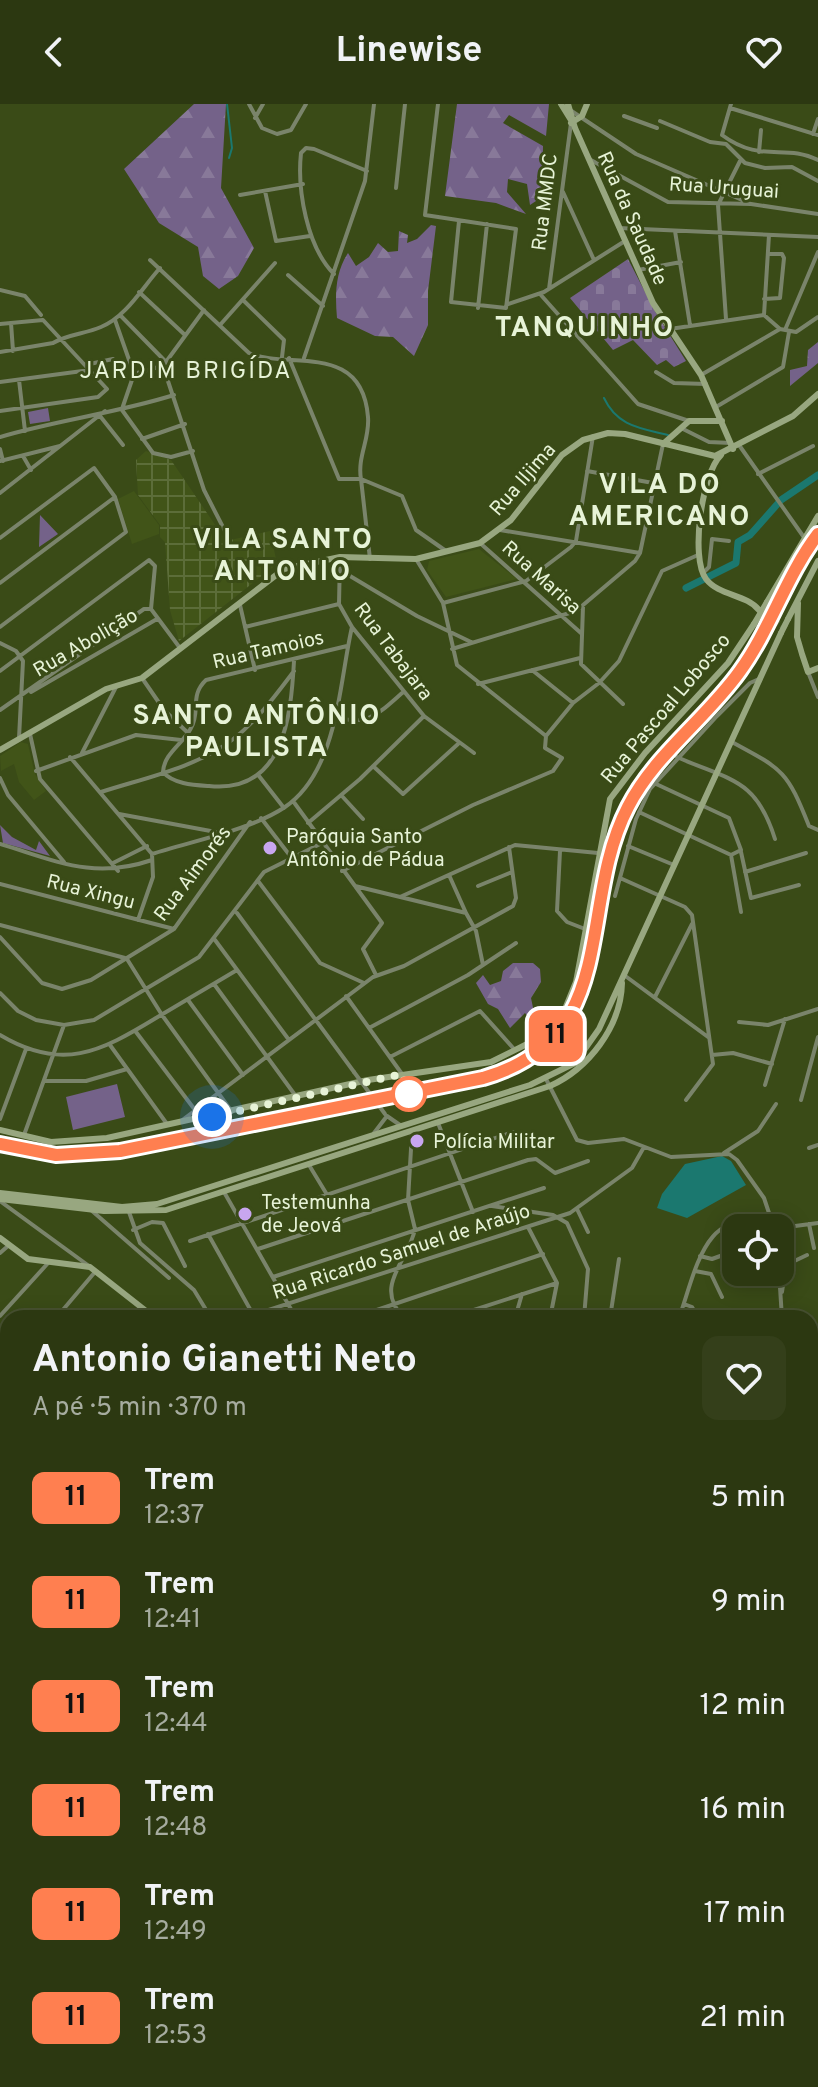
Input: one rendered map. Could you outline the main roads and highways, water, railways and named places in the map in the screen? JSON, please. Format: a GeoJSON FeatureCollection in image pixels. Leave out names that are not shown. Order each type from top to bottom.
{"type":"FeatureCollection","features":[{"type":"Feature","properties":{"kind":"main road"},"geometry":{"type":"LineString","coordinates":[[561,104],[573,123]]}},
{"type":"Feature","properties":{"kind":"main road"},"geometry":{"type":"LineString","coordinates":[[573,123],[582,116],[587,104]]}},
{"type":"Feature","properties":{"kind":"main road"},"geometry":{"type":"LineString","coordinates":[[569,107],[573,123]]}},
{"type":"Feature","properties":{"kind":"main road","name":"Rua da Saudade"},"geometry":{"type":"LineString","coordinates":[[573,123],[638,270],[670,329],[706,384],[734,446]]}},
{"type":"Feature","properties":{"kind":"main road"},"geometry":{"type":"LineString","coordinates":[[759,610],[705,576],[698,555],[711,471],[722,455],[734,446],[793,416],[817,396]]}},
{"type":"Feature","properties":{"kind":"main road"},"geometry":{"type":"LineString","coordinates":[[718,415],[689,421],[663,444],[702,455],[722,455]]}},
{"type":"Feature","properties":{"kind":"main road"},"geometry":{"type":"LineString","coordinates":[[675,448],[679,429]]}},
{"type":"Feature","properties":{"kind":"main road","name":"Rua Iljima"},"geometry":{"type":"LineString","coordinates":[[0,750],[117,685],[142,678],[284,569],[340,557],[416,559],[480,543],[500,530],[562,455],[593,436],[625,434],[663,444]]}},
{"type":"Feature","properties":{"kind":"main road"},"geometry":{"type":"LineString","coordinates":[[702,455],[711,471]]}},
{"type":"Feature","properties":{"kind":"main road","name":"Rua Pascoal Lobosco"},"geometry":{"type":"LineString","coordinates":[[0,1130],[23,1138],[69,1143],[172,1126],[354,1083],[473,1066],[516,1051],[549,1031],[569,1004],[607,805],[620,783],[721,672],[754,624],[803,536],[818,516]]}},
{"type":"Feature","properties":{"kind":"main road"},"geometry":{"type":"LineString","coordinates":[[0,1200],[91,1210],[158,1208],[224,1192],[412,1132],[548,1082],[585,1064],[614,1007],[623,977],[760,678],[818,561]]}},
{"type":"Feature","properties":{"kind":"main road"},"geometry":{"type":"LineString","coordinates":[[799,594],[796,632],[808,672],[818,668]]}},
{"type":"Feature","properties":{"kind":"main road"},"geometry":{"type":"LineString","coordinates":[[785,632],[802,654]]}},
{"type":"Feature","properties":{"kind":"main road"},"geometry":{"type":"LineString","coordinates":[[158,1208],[373,1133],[548,1082]]}},
{"type":"Feature","properties":{"kind":"main road"},"geometry":{"type":"LineString","coordinates":[[412,1132],[413,1121]]}},
{"type":"Feature","properties":{"kind":"main road"},"geometry":{"type":"LineString","coordinates":[[383,1141],[401,1132],[400,1125]]}},
{"type":"Feature","properties":{"kind":"main road"},"geometry":{"type":"LineString","coordinates":[[346,1153],[358,1138]]}},
{"type":"Feature","properties":{"kind":"main road"},"geometry":{"type":"LineString","coordinates":[[308,1165],[311,1154]]}},
{"type":"Feature","properties":{"kind":"main road"},"geometry":{"type":"LineString","coordinates":[[297,1158],[308,1165]]}},
{"type":"Feature","properties":{"kind":"main road"},"geometry":{"type":"LineString","coordinates":[[0,1193],[124,1210]]}},
{"type":"Feature","properties":{"kind":"main road"},"geometry":{"type":"LineString","coordinates":[[0,1238],[21,1256],[93,1270],[145,1310]]}},
{"type":"Feature","properties":{"kind":"water"},"geometry":{"type":"Polygon","coordinates":[[[722,1156],[731,1161],[746,1185],[687,1218],[657,1208],[662,1194],[685,1164],[722,1156]]]}},
{"type":"Feature","properties":{"kind":"waterway"},"geometry":{"type":"LineString","coordinates":[[227,104],[232,148],[229,158]]}},
{"type":"Feature","properties":{"kind":"waterway"},"geometry":{"type":"LineString","coordinates":[[604,398],[623,420],[639,428],[668,435]]}},
{"type":"Feature","properties":{"kind":"waterway"},"geometry":{"type":"LineString","coordinates":[[686,588],[736,563],[738,542],[750,535],[781,500],[818,475]]}},
{"type":"Feature","properties":{"kind":"tunnel"},"geometry":{"type":"LineString","coordinates":[[759,610],[788,630]]}},
{"type":"Feature","properties":{"kind":"railway"},"geometry":{"type":"LineString","coordinates":[[0,1149],[59,1159],[121,1155],[500,1077],[540,1053],[567,1025],[584,993],[616,845],[631,807],[641,789],[667,757],[737,682],[818,539]]}},
{"type":"Feature","properties":{"kind":"train","name":"11"},"geometry":{"type":"LineString","coordinates":[[0,1144],[56,1155],[120,1151],[483,1078],[522,1063],[546,1047],[564,1027],[584,987],[613,843],[628,807],[646,776],[722,696],[742,668],[791,575],[818,534]]}},
{"type":"Feature","properties":{"kind":"place","name":"Paróquia Santo Antônio de Pádua"},"geometry":{"type":"Point","coordinates":[270,848]}},
{"type":"Feature","properties":{"kind":"place","name":"Polícia Militar"},"geometry":{"type":"Point","coordinates":[417,1141]}},
{"type":"Feature","properties":{"kind":"place","name":"Testemunha de Jeová"},"geometry":{"type":"Point","coordinates":[245,1214]}},
{"type":"Feature","properties":{"kind":"district","name":"TANQUINHO"},"geometry":{"type":"Point","coordinates":[585,326]}},
{"type":"Feature","properties":{"kind":"district","name":"JARDIM BRIGÍDA"},"geometry":{"type":"Point","coordinates":[186,370]}},
{"type":"Feature","properties":{"kind":"district","name":"VILA DO AMERICANO"},"geometry":{"type":"Point","coordinates":[660,499]}},
{"type":"Feature","properties":{"kind":"district","name":"VILA SANTO ANTONIO"},"geometry":{"type":"Point","coordinates":[283,554]}},
{"type":"Feature","properties":{"kind":"district","name":"SANTO ANTÔNIO PAULISTA"},"geometry":{"type":"Point","coordinates":[257,730]}}]}
